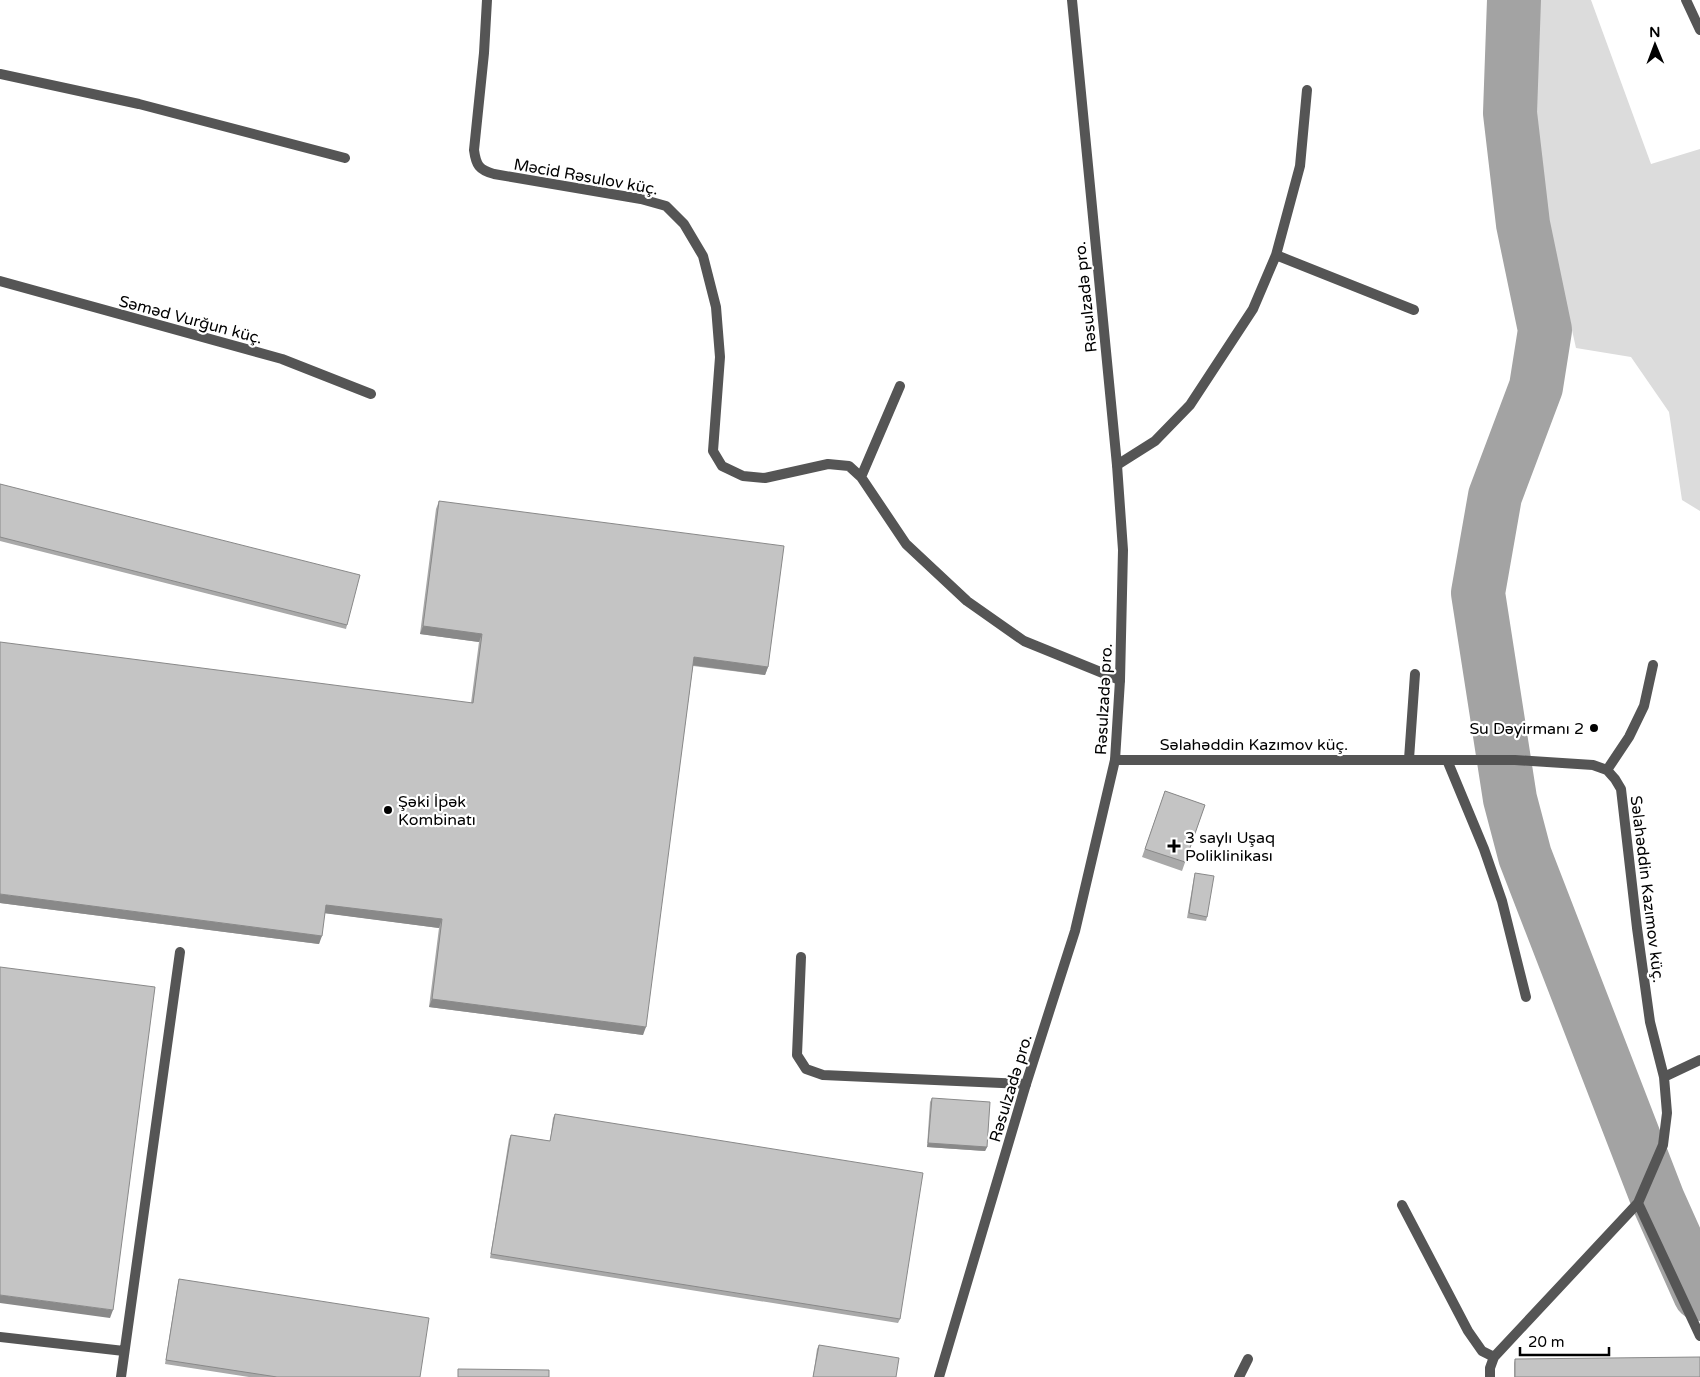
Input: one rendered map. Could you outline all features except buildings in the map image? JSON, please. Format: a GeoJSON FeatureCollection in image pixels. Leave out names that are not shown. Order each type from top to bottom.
{"type":"FeatureCollection","features":[{"type":"Feature","properties":{"kind":"street","name":"Məcid Rəsulov küç."},"geometry":{"type":"LineString","coordinates":[[486,0],[484,53],[474,150],[476,163],[484,172],[641,199],[666,206],[684,224],[703,256],[716,308],[720,357],[713,451],[722,466],[743,476],[764,478],[828,464],[849,466],[861,476],[906,544],[967,601],[1024,641],[1120,680]]}},
{"type":"Feature","properties":{"kind":"street","name":"Rəsulzadə pro."},"geometry":{"type":"LineString","coordinates":[[939,1377],[1026,1084],[1075,930],[1116,760],[1123,550],[1117,465],[1072,0]]}},
{"type":"Feature","properties":{"kind":"street"},"geometry":{"type":"LineString","coordinates":[[1686,0],[1700,30]]}},
{"type":"Feature","properties":{"kind":"street"},"geometry":{"type":"LineString","coordinates":[[0,74],[139,104],[345,158]]}},
{"type":"Feature","properties":{"kind":"street"},"geometry":{"type":"LineString","coordinates":[[1117,465],[1155,441],[1190,405],[1252,308],[1276,255],[1300,166],[1307,90]]}},
{"type":"Feature","properties":{"kind":"street"},"geometry":{"type":"LineString","coordinates":[[1276,255],[1414,310]]}},
{"type":"Feature","properties":{"kind":"street","name":"Səməd Vurğun küç."},"geometry":{"type":"LineString","coordinates":[[0,282],[282,359],[371,394]]}},
{"type":"Feature","properties":{"kind":"street"},"geometry":{"type":"LineString","coordinates":[[861,476],[900,386]]}},
{"type":"Feature","properties":{"kind":"street"},"geometry":{"type":"LineString","coordinates":[[1607,770],[1629,737],[1644,706],[1654,665]]}},
{"type":"Feature","properties":{"kind":"street"},"geometry":{"type":"LineString","coordinates":[[1409,759],[1415,674]]}},
{"type":"Feature","properties":{"kind":"street","name":"Səlahəddin Kazımov küç."},"geometry":{"type":"LineString","coordinates":[[1116,760],[1515,760],[1593,765],[1607,770],[1615,779],[1621,789],[1650,1022],[1664,1077],[1667,1113],[1663,1145],[1638,1203],[1494,1357]]}},
{"type":"Feature","properties":{"kind":"street"},"geometry":{"type":"LineString","coordinates":[[1447,760],[1484,849],[1502,901],[1526,997]]}},
{"type":"Feature","properties":{"kind":"street"},"geometry":{"type":"LineString","coordinates":[[121,1377],[180,952]]}},
{"type":"Feature","properties":{"kind":"street"},"geometry":{"type":"LineString","coordinates":[[801,957],[797,1055],[806,1069],[823,1075],[1026,1084]]}},
{"type":"Feature","properties":{"kind":"street"},"geometry":{"type":"LineString","coordinates":[[1664,1077],[1700,1060]]}},
{"type":"Feature","properties":{"kind":"street"},"geometry":{"type":"LineString","coordinates":[[1638,1203],[1700,1336]]}},
{"type":"Feature","properties":{"kind":"street"},"geometry":{"type":"LineString","coordinates":[[1402,1204],[1468,1331],[1482,1351],[1494,1357],[1490,1368],[1490,1377]]}},
{"type":"Feature","properties":{"kind":"street"},"geometry":{"type":"LineString","coordinates":[[0,1337],[124,1351]]}},
{"type":"Feature","properties":{"kind":"street"},"geometry":{"type":"LineString","coordinates":[[1239,1377],[1248,1360]]}},
{"type":"Feature","properties":{"kind":"shaded area"},"geometry":{"type":"Polygon","coordinates":[[[1537,0],[1591,0],[1651,164],[1700,149],[1700,511],[1682,500],[1669,412],[1631,357],[1576,348],[1526,123],[1537,0]]]}},
{"type":"Feature","properties":{"kind":"waterway"},"geometry":{"type":"LineString","coordinates":[[1514,0],[1510,113],[1523,224],[1545,330],[1536,387],[1495,496],[1478,593],[1510,799],[1525,856],[1658,1200],[1700,1294]]}},
{"type":"Feature","properties":{"kind":"place","name":"Su Dəyirmanı 2"},"geometry":{"type":"Point","coordinates":[1594,728]}},
{"type":"Feature","properties":{"kind":"place","name":"Şəki İpək Kombinatı"},"geometry":{"type":"Point","coordinates":[388,810]}},
{"type":"Feature","properties":{"kind":"place","name":"3 saylı Uşaq Poliklinikası"},"geometry":{"type":"Point","coordinates":[1174,846]}}]}
